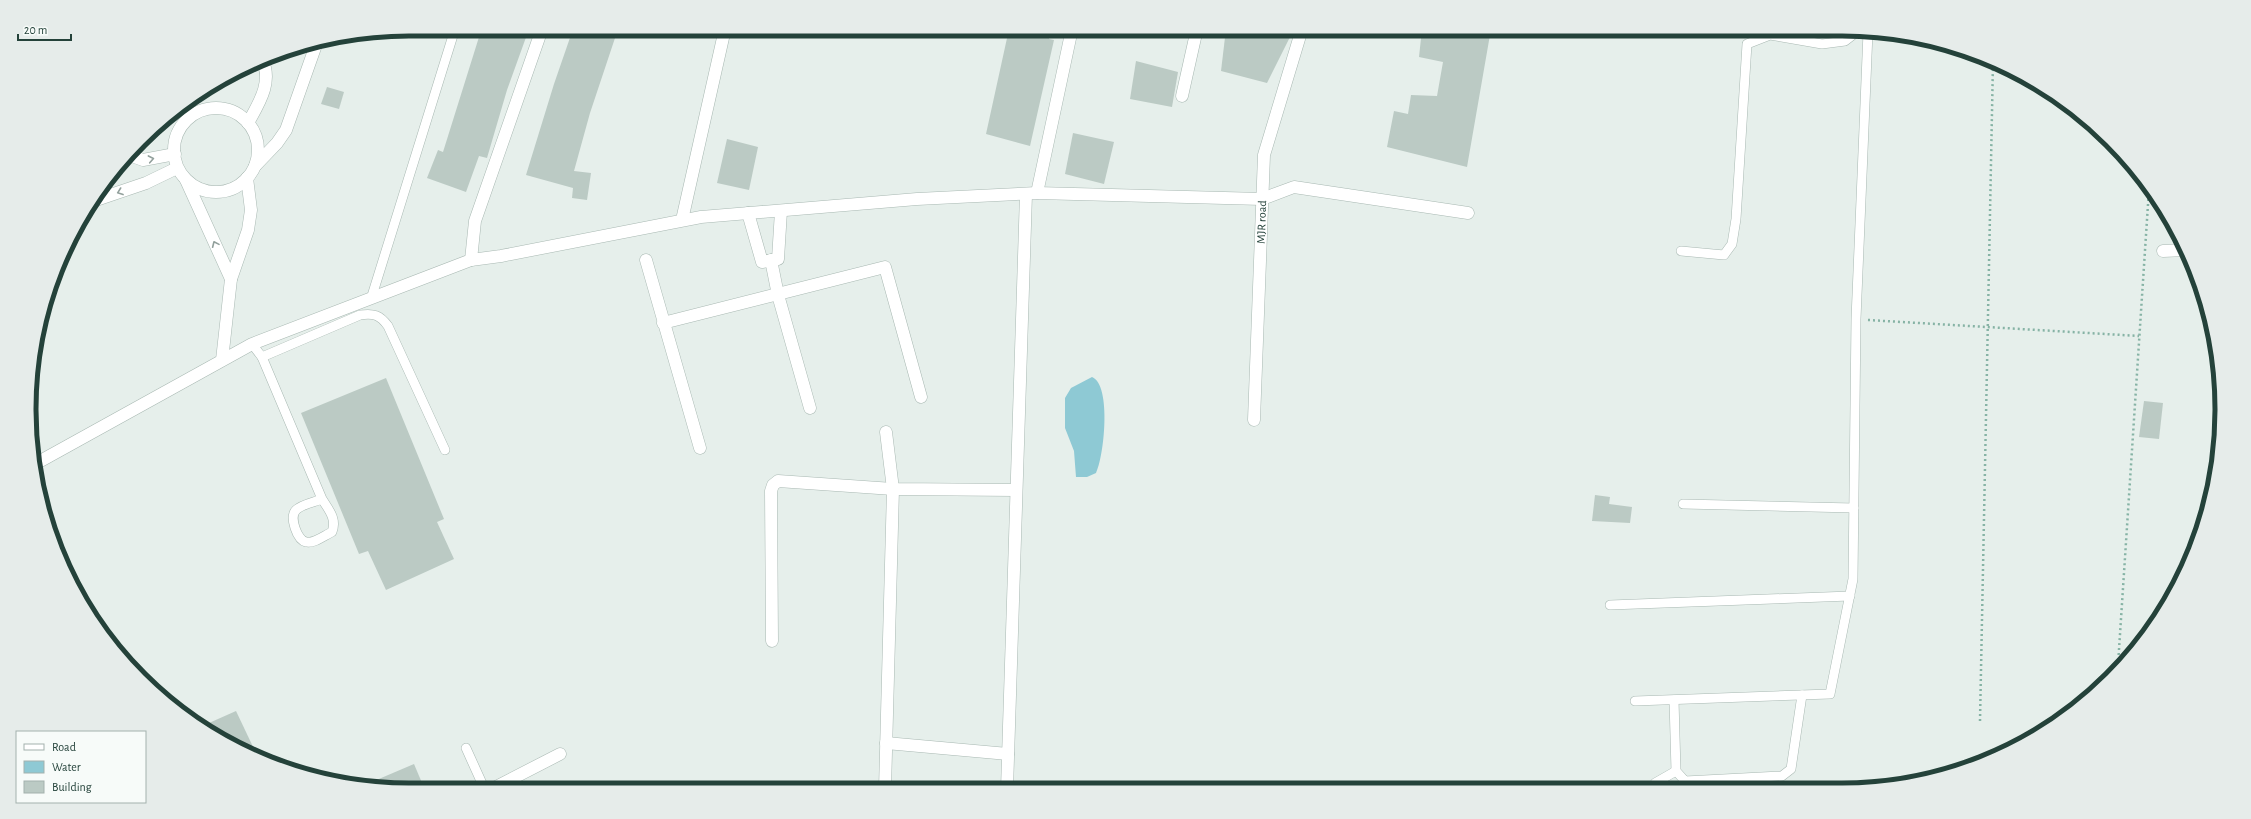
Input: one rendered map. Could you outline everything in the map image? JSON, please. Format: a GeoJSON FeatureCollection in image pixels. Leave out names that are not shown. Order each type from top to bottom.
{"type":"FeatureCollection","features":[{"type":"Feature","properties":{"kind":"street"},"geometry":{"type":"LineString","coordinates":[[471,260],[475,221],[540,36]]}},
{"type":"Feature","properties":{"kind":"street"},"geometry":{"type":"LineString","coordinates":[[682,220],[723,36]]}},
{"type":"Feature","properties":{"kind":"street"},"geometry":{"type":"LineString","coordinates":[[1007,783],[1016,490],[1031,194],[1070,36]]}},
{"type":"Feature","properties":{"kind":"street"},"geometry":{"type":"LineString","coordinates":[[1182,96],[1195,36]]}},
{"type":"Feature","properties":{"kind":"street","name":"MJR road"},"geometry":{"type":"LineString","coordinates":[[1254,420],[1264,155],[1300,36]]}},
{"type":"Feature","properties":{"kind":"street"},"geometry":{"type":"LineString","coordinates":[[185,180],[197,188],[210,192],[224,191],[237,186],[247,178],[255,166],[277,143],[286,130],[315,49]]}},
{"type":"Feature","properties":{"kind":"street"},"geometry":{"type":"LineString","coordinates":[[248,123],[260,101],[266,84],[267,69],[265,65]]}},
{"type":"Feature","properties":{"kind":"street"},"geometry":{"type":"LineString","coordinates":[[231,279],[185,180],[177,168],[174,140],[180,128],[189,117],[202,110],[216,108],[230,110],[242,117],[248,123],[257,139],[258,153],[255,166]]}},
{"type":"Feature","properties":{"kind":"street"},"geometry":{"type":"LineString","coordinates":[[134,157],[143,160],[175,154]]}},
{"type":"Feature","properties":{"kind":"street"},"geometry":{"type":"LineString","coordinates":[[102,198],[146,183],[177,168]]}},
{"type":"Feature","properties":{"kind":"street"},"geometry":{"type":"LineString","coordinates":[[222,360],[231,279],[248,230],[251,210],[247,178]]}},
{"type":"Feature","properties":{"kind":"street"},"geometry":{"type":"LineString","coordinates":[[40,461],[252,344],[471,260],[501,256],[682,220],[701,217],[916,199],[1031,194],[1262,199],[1294,186],[1468,213]]}},
{"type":"Feature","properties":{"kind":"street"},"geometry":{"type":"LineString","coordinates":[[748,213],[762,262],[778,259],[781,211]]}},
{"type":"Feature","properties":{"kind":"street"},"geometry":{"type":"LineString","coordinates":[[2163,251],[2179,250]]}},
{"type":"Feature","properties":{"kind":"street"},"geometry":{"type":"LineString","coordinates":[[646,260],[663,324],[700,448]]}},
{"type":"Feature","properties":{"kind":"street"},"geometry":{"type":"LineString","coordinates":[[771,260],[778,295],[810,408]]}},
{"type":"Feature","properties":{"kind":"street"},"geometry":{"type":"LineString","coordinates":[[663,324],[885,267],[921,397]]}},
{"type":"Feature","properties":{"kind":"street"},"geometry":{"type":"LineString","coordinates":[[885,783],[893,489],[886,432]]}},
{"type":"Feature","properties":{"kind":"street"},"geometry":{"type":"LineString","coordinates":[[772,641],[773,485],[778,481],[893,489],[1016,490]]}},
{"type":"Feature","properties":{"kind":"street"},"geometry":{"type":"LineString","coordinates":[[886,743],[1008,754]]}},
{"type":"Feature","properties":{"kind":"street"},"geometry":{"type":"LineString","coordinates":[[504,783],[560,754]]}},
{"type":"Feature","properties":{"kind":"lane"},"geometry":{"type":"LineString","coordinates":[[371,299],[453,36]]}},
{"type":"Feature","properties":{"kind":"lane"},"geometry":{"type":"LineString","coordinates":[[1681,251],[1724,255],[1732,244],[1736,220],[1747,44],[1767,36]]}},
{"type":"Feature","properties":{"kind":"lane"},"geometry":{"type":"LineString","coordinates":[[1776,36],[1822,44],[1845,41],[1851,36]]}},
{"type":"Feature","properties":{"kind":"lane"},"geometry":{"type":"LineString","coordinates":[[1635,701],[1830,694],[1853,579],[1856,319],[1868,37]]}},
{"type":"Feature","properties":{"kind":"lane"},"geometry":{"type":"LineString","coordinates":[[262,357],[360,315],[372,313],[381,317],[388,326],[444,450]]}},
{"type":"Feature","properties":{"kind":"lane"},"geometry":{"type":"LineString","coordinates":[[252,344],[262,357],[322,499],[334,519],[335,525],[332,532],[310,543],[304,542],[300,538],[293,520],[293,514],[296,509],[322,499]]}},
{"type":"Feature","properties":{"kind":"lane"},"geometry":{"type":"LineString","coordinates":[[1683,504],[1854,508]]}},
{"type":"Feature","properties":{"kind":"lane"},"geometry":{"type":"LineString","coordinates":[[1610,605],[1850,596]]}},
{"type":"Feature","properties":{"kind":"lane"},"geometry":{"type":"LineString","coordinates":[[1674,700],[1676,771],[1685,781],[1782,776],[1791,769],[1802,695]]}},
{"type":"Feature","properties":{"kind":"lane"},"geometry":{"type":"LineString","coordinates":[[466,748],[488,783]]}},
{"type":"Feature","properties":{"kind":"lane"},"geometry":{"type":"LineString","coordinates":[[1655,783],[1676,771]]}},
{"type":"Feature","properties":{"kind":"path"},"geometry":{"type":"LineString","coordinates":[[1980,721],[1986,328],[1993,68]]}},
{"type":"Feature","properties":{"kind":"path"},"geometry":{"type":"LineString","coordinates":[[2118,660],[2148,197]]}},
{"type":"Feature","properties":{"kind":"path"},"geometry":{"type":"LineString","coordinates":[[1856,319],[2139,336]]}},
{"type":"Feature","properties":{"kind":"water"},"geometry":{"type":"Polygon","coordinates":[[[1092,377],[1098,383],[1102,393],[1104,407],[1104,438],[1102,453],[1096,473],[1087,477],[1076,477],[1074,451],[1065,428],[1065,398],[1071,388],[1092,377]]]}},
{"type":"Feature","properties":{"kind":"building"},"geometry":{"type":"Polygon","coordinates":[[[482,36],[526,36],[507,90],[487,158],[479,156],[466,192],[427,178],[438,150],[443,152],[479,37],[482,38],[482,36]]]}},
{"type":"Feature","properties":{"kind":"building"},"geometry":{"type":"Polygon","coordinates":[[[571,36],[616,36],[590,113],[574,171],[591,173],[587,200],[572,198],[573,188],[526,175],[571,36]]]}},
{"type":"Feature","properties":{"kind":"building"},"geometry":{"type":"Polygon","coordinates":[[[1007,36],[1050,36],[1049,39],[1054,40],[1030,146],[986,134],[1007,36]]]}},
{"type":"Feature","properties":{"kind":"building"},"geometry":{"type":"Polygon","coordinates":[[[1225,36],[1290,36],[1267,83],[1221,71],[1225,36]]]}},
{"type":"Feature","properties":{"kind":"building"},"geometry":{"type":"Polygon","coordinates":[[[1421,36],[1490,36],[1467,167],[1387,147],[1394,111],[1408,114],[1411,95],[1437,96],[1443,62],[1419,57],[1421,36]]]}},
{"type":"Feature","properties":{"kind":"building"},"geometry":{"type":"Polygon","coordinates":[[[1136,61],[1178,72],[1172,107],[1130,99],[1136,61]]]}},
{"type":"Feature","properties":{"kind":"building"},"geometry":{"type":"Polygon","coordinates":[[[327,87],[344,92],[339,109],[321,104],[327,87]]]}},
{"type":"Feature","properties":{"kind":"building"},"geometry":{"type":"Polygon","coordinates":[[[1073,133],[1114,142],[1104,184],[1065,174],[1073,133]]]}},
{"type":"Feature","properties":{"kind":"building"},"geometry":{"type":"Polygon","coordinates":[[[727,139],[758,147],[749,190],[717,183],[727,139]]]}},
{"type":"Feature","properties":{"kind":"building"},"geometry":{"type":"Polygon","coordinates":[[[386,378],[444,519],[437,522],[454,559],[386,590],[368,551],[359,554],[301,413],[386,378]]]}},
{"type":"Feature","properties":{"kind":"building"},"geometry":{"type":"Polygon","coordinates":[[[2144,401],[2163,403],[2159,439],[2139,437],[2144,401]]]}},
{"type":"Feature","properties":{"kind":"building"},"geometry":{"type":"Polygon","coordinates":[[[1595,495],[1610,497],[1609,504],[1632,507],[1630,523],[1592,521],[1595,495]]]}},
{"type":"Feature","properties":{"kind":"building"},"geometry":{"type":"Polygon","coordinates":[[[236,711],[254,749],[223,733],[208,724],[236,711]]]}},
{"type":"Feature","properties":{"kind":"building"},"geometry":{"type":"Polygon","coordinates":[[[414,764],[422,783],[385,782],[374,781],[414,764]]]}}]}
